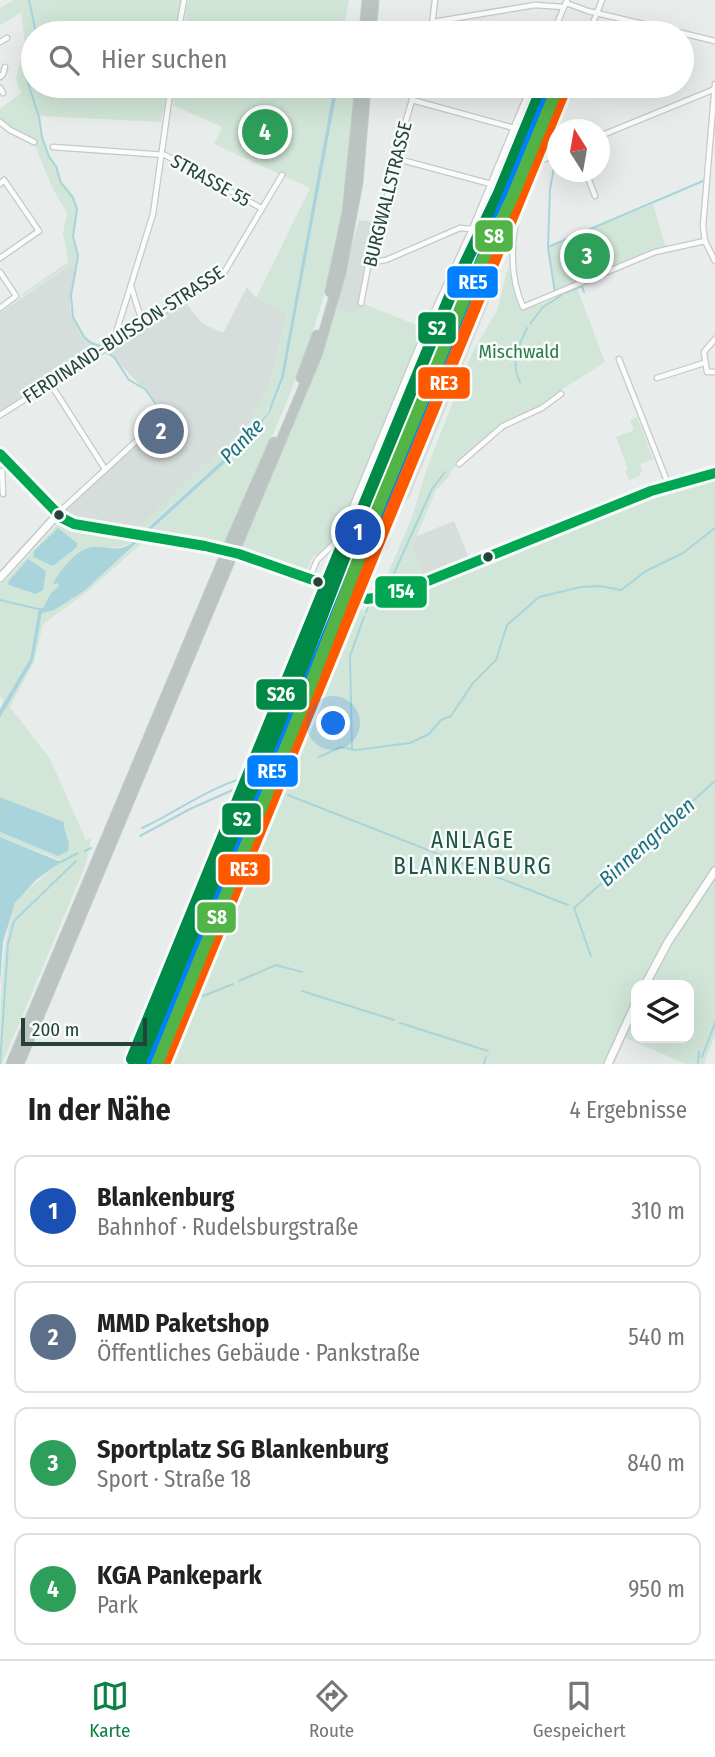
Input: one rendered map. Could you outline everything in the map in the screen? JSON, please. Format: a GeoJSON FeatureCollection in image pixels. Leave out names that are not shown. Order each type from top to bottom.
{"type":"FeatureCollection","features":[{"type":"Feature","properties":{"kind":"highway"},"geometry":{"type":"LineString","coordinates":[[365,21],[367,0]]}},
{"type":"Feature","properties":{"kind":"highway"},"geometry":{"type":"LineString","coordinates":[[372,21],[374,0]]}},
{"type":"Feature","properties":{"kind":"highway"},"geometry":{"type":"LineString","coordinates":[[11,1064],[234,542],[314,343],[330,293],[347,214],[359,98]]}},
{"type":"Feature","properties":{"kind":"highway"},"geometry":{"type":"LineString","coordinates":[[234,542],[317,355],[341,274],[358,183],[365,98]]}},
{"type":"Feature","properties":{"kind":"highway"},"geometry":{"type":"LineString","coordinates":[[19,1064],[226,561]]}},
{"type":"Feature","properties":{"kind":"main road"},"geometry":{"type":"LineString","coordinates":[[0,454],[58,514],[79,526],[226,551],[310,577],[360,597],[386,597],[669,486],[715,473]]}},
{"type":"Feature","properties":{"kind":"main road"},"geometry":{"type":"LineString","coordinates":[[0,578],[58,514]]}},
{"type":"Feature","properties":{"kind":"main road"},"geometry":{"type":"LineString","coordinates":[[648,980],[668,942],[715,871]]}},
{"type":"Feature","properties":{"kind":"main road"},"geometry":{"type":"LineString","coordinates":[[608,1064],[631,1014]]}},
{"type":"Feature","properties":{"kind":"street"},"geometry":{"type":"LineString","coordinates":[[180,21],[184,0]]}},
{"type":"Feature","properties":{"kind":"street"},"geometry":{"type":"LineString","coordinates":[[433,21],[435,0]]}},
{"type":"Feature","properties":{"kind":"street"},"geometry":{"type":"LineString","coordinates":[[593,21],[602,0]]}},
{"type":"Feature","properties":{"kind":"street"},"geometry":{"type":"LineString","coordinates":[[558,21],[566,4]]}},
{"type":"Feature","properties":{"kind":"street"},"geometry":{"type":"LineString","coordinates":[[439,21],[535,5],[566,4],[630,21]]}},
{"type":"Feature","properties":{"kind":"street"},"geometry":{"type":"LineString","coordinates":[[694,36],[715,41]]}},
{"type":"Feature","properties":{"kind":"street"},"geometry":{"type":"LineString","coordinates":[[0,42],[7,38]]}},
{"type":"Feature","properties":{"kind":"street"},"geometry":{"type":"LineString","coordinates":[[0,77],[5,68]]}},
{"type":"Feature","properties":{"kind":"street"},"geometry":{"type":"LineString","coordinates":[[694,96],[715,87],[702,226],[705,242],[715,261]]}},
{"type":"Feature","properties":{"kind":"street"},"geometry":{"type":"LineString","coordinates":[[117,342],[115,336],[152,217],[169,98]]}},
{"type":"Feature","properties":{"kind":"street"},"geometry":{"type":"LineString","coordinates":[[310,577],[317,560],[339,539],[526,98]]}},
{"type":"Feature","properties":{"kind":"street"},"geometry":{"type":"LineString","coordinates":[[563,98],[521,201],[512,254],[512,272],[522,305],[526,307],[655,252],[715,241]]}},
{"type":"Feature","properties":{"kind":"street"},"geometry":{"type":"LineString","coordinates":[[610,132],[689,98]]}},
{"type":"Feature","properties":{"kind":"street"},"geometry":{"type":"LineString","coordinates":[[412,100],[514,128]]}},
{"type":"Feature","properties":{"kind":"street","name":"BURGWALLSTRASSE"},"geometry":{"type":"LineString","coordinates":[[361,303],[371,251],[412,100]]}},
{"type":"Feature","properties":{"kind":"street"},"geometry":{"type":"LineString","coordinates":[[0,122],[34,142]]}},
{"type":"Feature","properties":{"kind":"street"},"geometry":{"type":"LineString","coordinates":[[53,147],[160,154]]}},
{"type":"Feature","properties":{"kind":"street","name":"STRASSE 55"},"geometry":{"type":"LineString","coordinates":[[160,154],[261,208]]}},
{"type":"Feature","properties":{"kind":"street"},"geometry":{"type":"LineString","coordinates":[[538,157],[547,158]]}},
{"type":"Feature","properties":{"kind":"street"},"geometry":{"type":"LineString","coordinates":[[398,159],[491,184]]}},
{"type":"Feature","properties":{"kind":"street","name":"FERDINAND-BUISSON-STRASSE"},"geometry":{"type":"LineString","coordinates":[[0,415],[225,271],[282,175]]}},
{"type":"Feature","properties":{"kind":"street"},"geometry":{"type":"LineString","coordinates":[[0,184],[5,180],[39,231],[0,258]]}},
{"type":"Feature","properties":{"kind":"street"},"geometry":{"type":"LineString","coordinates":[[590,182],[595,196]]}},
{"type":"Feature","properties":{"kind":"street"},"geometry":{"type":"LineString","coordinates":[[370,261],[374,263],[386,260],[460,228],[472,229]]}},
{"type":"Feature","properties":{"kind":"street"},"geometry":{"type":"LineString","coordinates":[[0,272],[16,296],[0,308]]}},
{"type":"Feature","properties":{"kind":"street"},"geometry":{"type":"LineString","coordinates":[[131,286],[143,325]]}},
{"type":"Feature","properties":{"kind":"street"},"geometry":{"type":"LineString","coordinates":[[715,339],[704,352],[707,372],[715,372]]}},
{"type":"Feature","properties":{"kind":"street"},"geometry":{"type":"LineString","coordinates":[[619,359],[669,486]]}},
{"type":"Feature","properties":{"kind":"street"},"geometry":{"type":"LineString","coordinates":[[657,378],[704,363]]}},
{"type":"Feature","properties":{"kind":"street"},"geometry":{"type":"LineString","coordinates":[[50,383],[105,469]]}},
{"type":"Feature","properties":{"kind":"street"},"geometry":{"type":"LineString","coordinates":[[459,464],[503,426],[542,408],[561,394]]}},
{"type":"Feature","properties":{"kind":"street"},"geometry":{"type":"LineString","coordinates":[[58,514],[156,423]]}},
{"type":"Feature","properties":{"kind":"street"},"geometry":{"type":"LineString","coordinates":[[3,494],[1,471],[12,467]]}},
{"type":"Feature","properties":{"kind":"shaded area"},"geometry":{"type":"Polygon","coordinates":[[[536,98],[552,98],[527,160],[501,240],[491,277],[489,302],[410,496],[368,558],[356,588],[331,577],[339,559],[336,557],[430,332],[536,98]]]}},
{"type":"Feature","properties":{"kind":"shaded area"},"geometry":{"type":"Polygon","coordinates":[[[359,220],[376,222],[357,314],[334,310],[359,220]]]}},
{"type":"Feature","properties":{"kind":"shaded area"},"geometry":{"type":"Polygon","coordinates":[[[72,263],[75,277],[70,304],[72,318],[86,345],[98,350],[0,411],[0,313],[72,263]]]}},
{"type":"Feature","properties":{"kind":"shaded area"},"geometry":{"type":"Polygon","coordinates":[[[247,287],[256,298],[287,312],[270,383],[249,423],[138,529],[83,524],[66,516],[65,509],[159,424],[167,413],[108,352],[185,302],[202,323],[223,333],[247,287]]]}},
{"type":"Feature","properties":{"kind":"shaded area"},"geometry":{"type":"Polygon","coordinates":[[[454,521],[469,558],[424,576],[412,547],[417,536],[454,521]]]}},
{"type":"Feature","properties":{"kind":"shaded area"},"geometry":{"type":"Polygon","coordinates":[[[327,590],[352,601],[302,705],[189,983],[160,1064],[139,1064],[296,679],[327,590]]]}},
{"type":"Feature","properties":{"kind":"green space"},"geometry":{"type":"Polygon","coordinates":[[[14,0],[181,0],[178,21],[22,21],[21,13],[0,25],[0,8],[14,0]]]}},
{"type":"Feature","properties":{"kind":"green space"},"geometry":{"type":"Polygon","coordinates":[[[188,0],[349,0],[345,21],[185,21],[188,0]]]}},
{"type":"Feature","properties":{"kind":"green space"},"geometry":{"type":"Polygon","coordinates":[[[21,59],[21,93],[16,79],[21,59]]]}},
{"type":"Feature","properties":{"kind":"green space"},"geometry":{"type":"Polygon","coordinates":[[[21,93],[21,98],[166,98],[161,122],[40,116],[41,129],[50,156],[57,166],[61,180],[74,196],[78,211],[74,236],[79,256],[72,295],[73,316],[85,336],[104,347],[98,350],[86,345],[72,318],[70,295],[75,277],[71,263],[21,295],[68,262],[63,233],[67,213],[53,189],[34,144],[0,120],[0,109],[21,93]]]}},
{"type":"Feature","properties":{"kind":"green space"},"geometry":{"type":"Polygon","coordinates":[[[174,98],[332,98],[281,377],[272,401],[249,436],[144,530],[138,529],[249,423],[270,383],[287,312],[256,298],[310,188],[214,144],[222,127],[173,105],[174,98]]]}},
{"type":"Feature","properties":{"kind":"green space"},"geometry":{"type":"Polygon","coordinates":[[[336,98],[356,98],[342,219],[322,303],[277,426],[224,545],[150,532],[250,439],[266,417],[284,377],[336,98]]]}},
{"type":"Feature","properties":{"kind":"green space"},"geometry":{"type":"Polygon","coordinates":[[[653,204],[666,248],[555,293],[547,248],[653,204]]]}},
{"type":"Feature","properties":{"kind":"green space","name":"Mischwald"},"geometry":{"type":"Polygon","coordinates":[[[508,267],[522,308],[543,304],[577,288],[605,362],[540,407],[506,421],[452,470],[436,490],[412,547],[424,576],[380,592],[412,517],[427,468],[472,353],[497,311],[508,267]]]}},
{"type":"Feature","properties":{"kind":"green space"},"geometry":{"type":"Polygon","coordinates":[[[359,302],[424,328],[336,539],[322,554],[313,556],[307,571],[240,549],[334,310],[356,314],[359,302]]]}},
{"type":"Feature","properties":{"kind":"green space"},"geometry":{"type":"Polygon","coordinates":[[[637,417],[653,459],[640,464],[642,470],[639,476],[629,480],[625,470],[628,469],[616,437],[634,430],[630,420],[637,417]]]}},
{"type":"Feature","properties":{"kind":"green space"},"geometry":{"type":"Polygon","coordinates":[[[715,478],[715,1035],[704,1064],[686,1064],[637,1043],[694,1043],[694,980],[631,980],[631,1040],[621,1036],[608,1064],[160,1064],[247,836],[295,724],[347,614],[352,616],[358,608],[367,612],[370,606],[387,606],[629,504],[715,478]]]}},
{"type":"Feature","properties":{"kind":"green space"},"geometry":{"type":"Polygon","coordinates":[[[58,524],[75,532],[132,541],[115,548],[84,549],[58,583],[59,586],[51,593],[43,609],[39,608],[30,659],[0,709],[4,701],[0,695],[0,586],[58,524]]]}},
{"type":"Feature","properties":{"kind":"green space"},"geometry":{"type":"Polygon","coordinates":[[[139,542],[142,543],[88,591],[43,624],[34,662],[10,707],[50,759],[86,840],[91,838],[86,864],[0,1064],[2,982],[6,940],[15,904],[60,860],[0,837],[0,832],[58,856],[68,851],[69,839],[64,822],[0,797],[0,718],[33,661],[42,613],[84,591],[139,542]]]}},
{"type":"Feature","properties":{"kind":"water"},"geometry":{"type":"Polygon","coordinates":[[[332,98],[336,98],[284,377],[271,410],[251,439],[84,591],[54,610],[42,613],[33,661],[0,718],[0,709],[30,659],[39,608],[43,608],[51,593],[59,586],[58,583],[53,584],[69,561],[92,547],[121,548],[130,544],[249,436],[268,412],[281,377],[332,98]]]}},
{"type":"Feature","properties":{"kind":"water"},"geometry":{"type":"Polygon","coordinates":[[[58,528],[77,543],[77,547],[53,566],[33,557],[34,551],[58,528]]]}},
{"type":"Feature","properties":{"kind":"water"},"geometry":{"type":"Polygon","coordinates":[[[28,559],[46,571],[43,590],[36,594],[9,585],[8,582],[28,559]]]}},
{"type":"Feature","properties":{"kind":"water"},"geometry":{"type":"Polygon","coordinates":[[[0,797],[64,822],[68,851],[58,856],[0,832],[0,797]]]}},
{"type":"Feature","properties":{"kind":"water"},"geometry":{"type":"Polygon","coordinates":[[[0,837],[61,862],[36,880],[15,903],[3,942],[0,984],[0,837]]]}},
{"type":"Feature","properties":{"kind":"waterway"},"geometry":{"type":"LineString","coordinates":[[29,0],[33,21]]}},
{"type":"Feature","properties":{"kind":"waterway"},"geometry":{"type":"LineString","coordinates":[[33,98],[49,157],[77,209],[73,236],[78,256],[71,295],[73,317],[84,337],[103,347]]}},
{"type":"Feature","properties":{"kind":"waterway"},"geometry":{"type":"LineString","coordinates":[[555,293],[548,247],[703,181]]}},
{"type":"Feature","properties":{"kind":"waterway"},"geometry":{"type":"LineString","coordinates":[[548,246],[551,182]]}},
{"type":"Feature","properties":{"kind":"waterway"},"geometry":{"type":"LineString","coordinates":[[565,293],[582,286],[584,292]]}},
{"type":"Feature","properties":{"kind":"waterway"},"geometry":{"type":"LineString","coordinates":[[530,324],[543,307],[562,295]]}},
{"type":"Feature","properties":{"kind":"waterway"},"geometry":{"type":"LineString","coordinates":[[520,382],[515,362],[527,328]]}},
{"type":"Feature","properties":{"kind":"waterway"},"geometry":{"type":"LineString","coordinates":[[107,353],[114,357],[129,380],[145,389],[163,414]]}},
{"type":"Feature","properties":{"kind":"waterway"},"geometry":{"type":"LineString","coordinates":[[386,591],[432,489],[445,472]]}},
{"type":"Feature","properties":{"kind":"waterway"},"geometry":{"type":"LineString","coordinates":[[319,757],[341,747],[356,750],[410,743],[429,734],[441,720],[451,716],[473,683],[496,660],[507,625],[539,597],[581,587],[600,586],[621,590],[646,571],[683,553],[715,528]]}},
{"type":"Feature","properties":{"kind":"waterway"},"geometry":{"type":"LineString","coordinates":[[0,600],[38,609]]}},
{"type":"Feature","properties":{"kind":"waterway"},"geometry":{"type":"LineString","coordinates":[[366,612],[369,605],[388,603]]}},
{"type":"Feature","properties":{"kind":"waterway"},"geometry":{"type":"LineString","coordinates":[[352,749],[350,656],[364,617]]}},
{"type":"Feature","properties":{"kind":"waterway"},"geometry":{"type":"LineString","coordinates":[[142,828],[228,783],[255,777]]}},
{"type":"Feature","properties":{"kind":"waterway"},"geometry":{"type":"LineString","coordinates":[[140,836],[235,789],[244,779]]}},
{"type":"Feature","properties":{"kind":"waterway"},"geometry":{"type":"LineString","coordinates":[[273,783],[282,787],[294,779]]}},
{"type":"Feature","properties":{"kind":"waterway","name":"Binnengraben"},"geometry":{"type":"LineString","coordinates":[[591,956],[574,908],[715,781]]}},
{"type":"Feature","properties":{"kind":"waterway"},"geometry":{"type":"LineString","coordinates":[[223,911],[281,798],[282,787]]}},
{"type":"Feature","properties":{"kind":"waterway"},"geometry":{"type":"LineString","coordinates":[[288,795],[568,905]]}},
{"type":"Feature","properties":{"kind":"waterway"},"geometry":{"type":"LineString","coordinates":[[85,851],[91,848]]}},
{"type":"Feature","properties":{"kind":"waterway"},"geometry":{"type":"LineString","coordinates":[[61,862],[78,853]]}},
{"type":"Feature","properties":{"kind":"waterway"},"geometry":{"type":"LineString","coordinates":[[0,1063],[8,944],[14,921],[76,861]]}},
{"type":"Feature","properties":{"kind":"waterway"},"geometry":{"type":"LineString","coordinates":[[198,987],[208,949],[221,917]]}},
{"type":"Feature","properties":{"kind":"waterway"},"geometry":{"type":"LineString","coordinates":[[239,981],[276,965],[302,972]]}},
{"type":"Feature","properties":{"kind":"waterway"},"geometry":{"type":"LineString","coordinates":[[201,993],[203,996],[233,984]]}},
{"type":"Feature","properties":{"kind":"waterway"},"geometry":{"type":"LineString","coordinates":[[302,991],[394,1020]]}},
{"type":"Feature","properties":{"kind":"waterway"},"geometry":{"type":"LineString","coordinates":[[400,1023],[488,1051]]}},
{"type":"Feature","properties":{"kind":"waterway"},"geometry":{"type":"LineString","coordinates":[[702,1057],[715,1023]]}},
{"type":"Feature","properties":{"kind":"waterway"},"geometry":{"type":"LineString","coordinates":[[698,1064],[699,1052]]}},
{"type":"Feature","properties":{"kind":"waterway"},"geometry":{"type":"LineString","coordinates":[[484,1064],[486,1057]]}},
{"type":"Feature","properties":{"kind":"transit line","name":"S2"},"geometry":{"type":"LineString","coordinates":[[142,1064],[288,705],[365,503],[453,289],[499,193],[538,98]]}},
{"type":"Feature","properties":{"kind":"transit line","name":"RE5"},"geometry":{"type":"LineString","coordinates":[[152,1064],[548,98]]}},
{"type":"Feature","properties":{"kind":"transit line","name":"S8"},"geometry":{"type":"LineString","coordinates":[[157,1064],[301,710],[378,508],[466,295],[512,198],[553,98]]}},
{"type":"Feature","properties":{"kind":"transit line","name":"RE3"},"geometry":{"type":"LineString","coordinates":[[164,1064],[561,98]]}},
{"type":"Feature","properties":{"kind":"transit line","name":"154"},"geometry":{"type":"LineString","coordinates":[[0,454],[62,518],[74,524],[239,554],[367,599],[393,595],[651,491],[715,473]]}},
{"type":"Feature","properties":{"kind":"transit line","name":"S26"},"geometry":{"type":"LineString","coordinates":[[132,1059],[351,524]]}},
{"type":"Feature","properties":{"kind":"place","name":"KGA Pankepark"},"geometry":{"type":"Point","coordinates":[265,132]}},
{"type":"Feature","properties":{"kind":"place","name":"Sportplatz SG Blankenburg"},"geometry":{"type":"Point","coordinates":[587,256]}},
{"type":"Feature","properties":{"kind":"place","name":"MMD Paketshop"},"geometry":{"type":"Point","coordinates":[161,431]}},
{"type":"Feature","properties":{"kind":"place","name":"Blankenburg"},"geometry":{"type":"Point","coordinates":[358,532]}},
{"type":"Feature","properties":{"kind":"district","name":"ANLAGE BLANKENBURG"},"geometry":{"type":"Point","coordinates":[473,853]}},
{"type":"Feature","properties":{"kind":"water label","name":"Panke"},"geometry":{"type":"Point","coordinates":[242,441]}}]}
